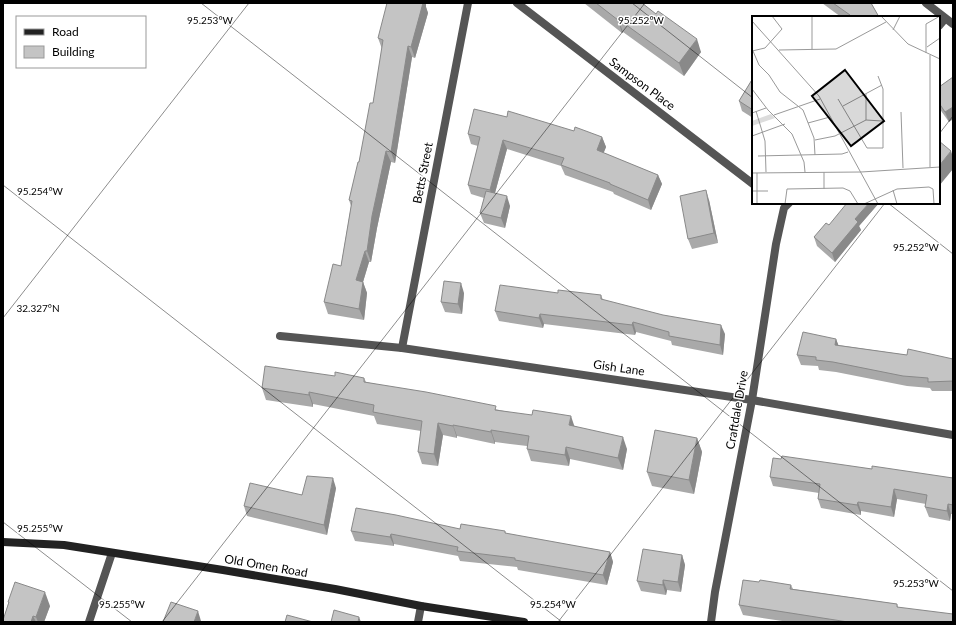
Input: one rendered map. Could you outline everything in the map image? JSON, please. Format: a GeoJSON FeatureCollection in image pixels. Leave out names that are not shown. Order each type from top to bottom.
{"type":"FeatureCollection","features":[{"type":"Feature","properties":{"kind":"street","name":"Betts Street"},"geometry":{"type":"LineString","coordinates":[[402,348],[468,3]]}},
{"type":"Feature","properties":{"kind":"street","name":"Sampson Place"},"geometry":{"type":"LineString","coordinates":[[517,3],[752,183]]}},
{"type":"Feature","properties":{"kind":"street"},"geometry":{"type":"LineString","coordinates":[[926,3],[953,24]]}},
{"type":"Feature","properties":{"kind":"street"},"geometry":{"type":"LineString","coordinates":[[940,25],[945,19]]}},
{"type":"Feature","properties":{"kind":"street","name":"Craftdale Drive"},"geometry":{"type":"LineString","coordinates":[[711,622],[716,585],[752,400],[776,244],[784,205]]}},
{"type":"Feature","properties":{"kind":"street","name":"Gish Lane"},"geometry":{"type":"LineString","coordinates":[[280,336],[402,348],[752,400],[953,435]]}},
{"type":"Feature","properties":{"kind":"street","name":"Old Omen Road"},"geometry":{"type":"LineString","coordinates":[[3,542],[64,545],[312,586],[421,606],[524,622]]}},
{"type":"Feature","properties":{"kind":"street"},"geometry":{"type":"LineString","coordinates":[[89,622],[112,553]]}},
{"type":"Feature","properties":{"kind":"street"},"geometry":{"type":"LineString","coordinates":[[418,622],[421,606]]}},
{"type":"Feature","properties":{"kind":"building"},"geometry":{"type":"Polygon","coordinates":[[[387,3],[423,3],[411,47],[408,46],[391,152],[386,151],[372,216],[367,251],[365,251],[356,280],[363,282],[359,309],[324,302],[333,264],[341,266],[352,201],[349,200],[359,162],[370,103],[373,103],[383,40],[378,38],[387,3]]]}},
{"type":"Feature","properties":{"kind":"building"},"geometry":{"type":"Polygon","coordinates":[[[596,3],[642,3],[656,14],[658,11],[697,39],[679,63],[596,3]]]}},
{"type":"Feature","properties":{"kind":"building"},"geometry":{"type":"Polygon","coordinates":[[[833,3],[871,3],[878,16],[850,16],[833,3]]]}},
{"type":"Feature","properties":{"kind":"building"},"geometry":{"type":"Polygon","coordinates":[[[953,77],[953,107],[945,112],[940,104],[940,86],[953,77]]]}},
{"type":"Feature","properties":{"kind":"building"},"geometry":{"type":"Polygon","coordinates":[[[752,80],[752,109],[739,101],[752,80]]]}},
{"type":"Feature","properties":{"kind":"building"},"geometry":{"type":"Polygon","coordinates":[[[474,109],[507,117],[508,111],[574,131],[575,127],[602,137],[597,150],[658,175],[648,200],[610,183],[561,165],[564,158],[503,140],[490,190],[468,185],[480,137],[468,134],[474,109]]]}},
{"type":"Feature","properties":{"kind":"building"},"geometry":{"type":"Polygon","coordinates":[[[940,142],[951,151],[940,165],[940,142]]]}},
{"type":"Feature","properties":{"kind":"building"},"geometry":{"type":"Polygon","coordinates":[[[706,190],[714,233],[688,239],[680,196],[706,190]]]}},
{"type":"Feature","properties":{"kind":"building"},"geometry":{"type":"Polygon","coordinates":[[[486,191],[507,196],[501,218],[480,213],[486,191]]]}},
{"type":"Feature","properties":{"kind":"building"},"geometry":{"type":"Polygon","coordinates":[[[846,204],[868,204],[855,219],[858,222],[832,253],[814,237],[826,223],[829,225],[846,204]]]}},
{"type":"Feature","properties":{"kind":"building"},"geometry":{"type":"Polygon","coordinates":[[[444,281],[461,283],[458,304],[441,302],[444,281]]]}},
{"type":"Feature","properties":{"kind":"building"},"geometry":{"type":"Polygon","coordinates":[[[500,285],[558,293],[558,290],[601,295],[601,299],[663,315],[721,325],[720,345],[669,336],[669,332],[633,322],[632,325],[540,314],[539,318],[495,311],[500,285]]]}},
{"type":"Feature","properties":{"kind":"building"},"geometry":{"type":"Polygon","coordinates":[[[803,332],[836,339],[835,345],[907,355],[908,349],[953,359],[953,381],[928,382],[928,378],[903,376],[816,360],[816,357],[797,355],[803,332]]]}},
{"type":"Feature","properties":{"kind":"building"},"geometry":{"type":"Polygon","coordinates":[[[265,366],[335,376],[335,372],[364,378],[364,382],[426,392],[496,406],[495,410],[532,415],[533,410],[571,416],[569,425],[623,437],[618,458],[566,447],[565,455],[527,449],[529,436],[491,430],[491,432],[438,423],[434,454],[418,452],[422,421],[373,412],[374,405],[309,392],[309,395],[262,388],[265,366]]]}},
{"type":"Feature","properties":{"kind":"building"},"geometry":{"type":"Polygon","coordinates":[[[655,430],[697,438],[689,480],[647,472],[655,430]]]}},
{"type":"Feature","properties":{"kind":"building"},"geometry":{"type":"Polygon","coordinates":[[[782,456],[872,469],[872,466],[953,478],[953,505],[948,504],[947,511],[925,507],[927,495],[894,489],[891,507],[858,502],[857,505],[818,499],[820,484],[770,477],[773,458],[781,459],[782,456]]]}},
{"type":"Feature","properties":{"kind":"building"},"geometry":{"type":"Polygon","coordinates":[[[307,476],[333,478],[324,525],[244,506],[250,483],[302,495],[307,476]]]}},
{"type":"Feature","properties":{"kind":"building"},"geometry":{"type":"Polygon","coordinates":[[[356,508],[460,529],[461,524],[505,531],[505,533],[610,552],[603,575],[515,560],[515,558],[457,551],[458,547],[391,534],[390,537],[351,531],[356,508]]]}},
{"type":"Feature","properties":{"kind":"building"},"geometry":{"type":"Polygon","coordinates":[[[643,549],[682,555],[678,582],[663,580],[663,585],[637,581],[643,549]]]}},
{"type":"Feature","properties":{"kind":"building"},"geometry":{"type":"Polygon","coordinates":[[[743,580],[759,582],[760,580],[791,585],[790,589],[897,604],[897,607],[953,614],[953,622],[848,622],[739,605],[743,580]]]}},
{"type":"Feature","properties":{"kind":"building"},"geometry":{"type":"Polygon","coordinates":[[[15,582],[45,592],[36,617],[33,616],[31,622],[3,622],[15,582]]]}},
{"type":"Feature","properties":{"kind":"building"},"geometry":{"type":"Polygon","coordinates":[[[171,602],[198,611],[194,622],[163,622],[171,602]]]}},
{"type":"Feature","properties":{"kind":"building"},"geometry":{"type":"Polygon","coordinates":[[[334,610],[359,617],[358,622],[331,622],[334,610]]]}},
{"type":"Feature","properties":{"kind":"building"},"geometry":{"type":"Polygon","coordinates":[[[287,615],[313,622],[285,622],[287,615]]]}}]}
